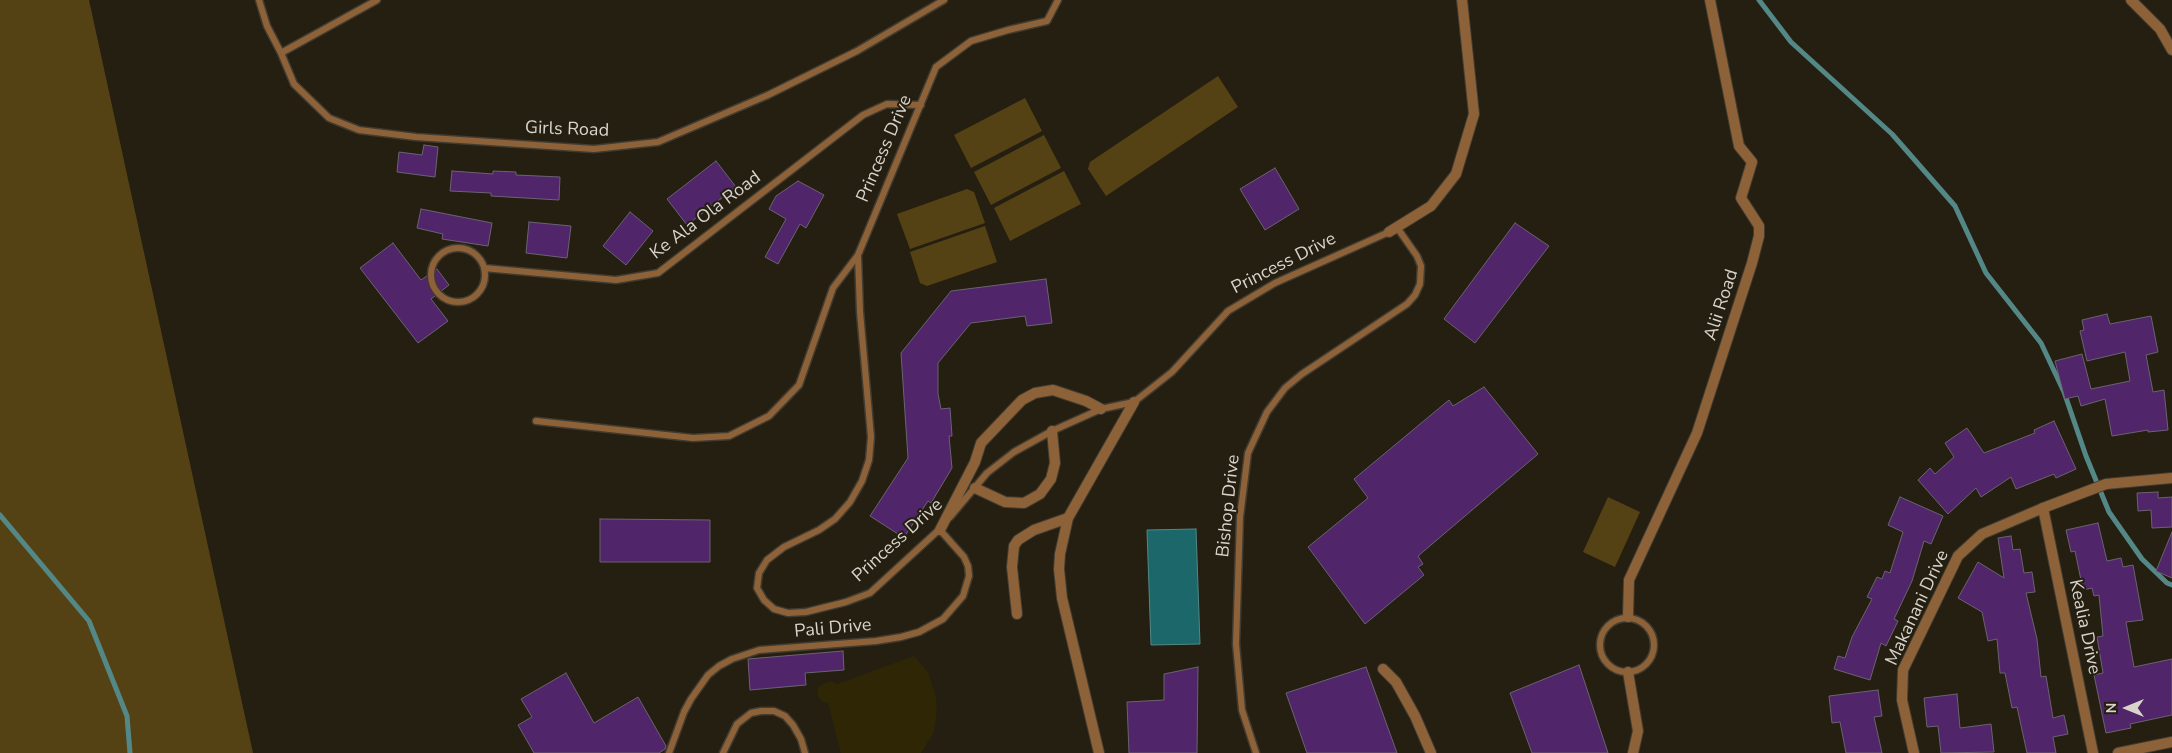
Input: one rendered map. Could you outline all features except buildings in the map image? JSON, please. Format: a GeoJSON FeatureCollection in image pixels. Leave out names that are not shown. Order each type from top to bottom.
{"type":"FeatureCollection","features":[{"type":"Feature","properties":{"kind":"street","name":"Princess Drive"},"geometry":{"type":"LineString","coordinates":[[1393,228],[1431,206],[1456,174],[1472,122],[1474,114],[1462,0]]}},
{"type":"Feature","properties":{"kind":"street","name":"Alii Road"},"geometry":{"type":"LineString","coordinates":[[1628,617],[1629,580],[1697,433],[1759,236],[1760,226],[1741,198],[1752,162],[1739,146],[1710,0]]}},
{"type":"Feature","properties":{"kind":"street"},"geometry":{"type":"LineString","coordinates":[[2132,0],[2160,29],[2172,50]]}},
{"type":"Feature","properties":{"kind":"street"},"geometry":{"type":"LineString","coordinates":[[940,530],[975,462],[981,443],[1022,400],[1035,393],[1053,390],[1086,401],[1101,409]]}},
{"type":"Feature","properties":{"kind":"street"},"geometry":{"type":"LineString","coordinates":[[1099,753],[1062,598],[1059,569],[1060,554],[1068,518],[1134,402]]}},
{"type":"Feature","properties":{"kind":"street"},"geometry":{"type":"LineString","coordinates":[[975,488],[1006,502],[1024,503],[1040,494],[1051,479],[1055,463],[1052,431]]}},
{"type":"Feature","properties":{"kind":"street","name":"Makanani Drive"},"geometry":{"type":"LineString","coordinates":[[1914,753],[1902,700],[1903,670],[1958,556],[1982,534],[2042,508],[2106,484],[2172,478]]}},
{"type":"Feature","properties":{"kind":"street","name":"Kealia Drive"},"geometry":{"type":"LineString","coordinates":[[2042,508],[2093,753]]}},
{"type":"Feature","properties":{"kind":"street"},"geometry":{"type":"LineString","coordinates":[[1017,614],[1012,567],[1014,546],[1018,540],[1034,530],[1068,518]]}},
{"type":"Feature","properties":{"kind":"street"},"geometry":{"type":"LineString","coordinates":[[1383,669],[1396,682],[1431,753]]}},
{"type":"Feature","properties":{"kind":"street"},"geometry":{"type":"LineString","coordinates":[[1628,672],[1638,731],[1633,753]]}},
{"type":"Feature","properties":{"kind":"street"},"geometry":{"type":"LineString","coordinates":[[2118,753],[2172,742]]}},
{"type":"Feature","properties":{"kind":"lane","name":"Girls Road"},"geometry":{"type":"LineString","coordinates":[[259,0],[267,26],[294,84],[329,118],[358,130],[416,137],[594,149],[658,142],[768,95],[857,51],[944,0]]}},
{"type":"Feature","properties":{"kind":"lane"},"geometry":{"type":"LineString","coordinates":[[281,53],[377,0]]}},
{"type":"Feature","properties":{"kind":"lane","name":"Princess Drive"},"geometry":{"type":"LineString","coordinates":[[1058,0],[1047,21],[972,41],[936,67],[858,255],[860,312],[872,437],[866,470],[856,494],[835,519],[819,530],[784,547],[767,560],[759,573],[758,588],[764,600],[774,609],[788,613],[806,612],[846,602],[870,593],[940,530],[987,473],[1014,452],[1052,431],[1101,409],[1134,402],[1172,372],[1228,311],[1275,283],[1393,228]]}},
{"type":"Feature","properties":{"kind":"lane","name":"Ke Ala Ola Road"},"geometry":{"type":"LineString","coordinates":[[484,268],[616,280],[658,273],[863,115],[887,104],[921,105]]}},
{"type":"Feature","properties":{"kind":"lane","name":"Bishop Drive"},"geometry":{"type":"LineString","coordinates":[[1256,753],[1242,710],[1236,644],[1240,517],[1248,453],[1267,412],[1285,388],[1302,374],[1407,304],[1415,295],[1420,284],[1420,266],[1417,256],[1393,228]]}},
{"type":"Feature","properties":{"kind":"lane"},"geometry":{"type":"LineString","coordinates":[[461,248],[470,251],[480,260],[484,268],[485,277],[480,292],[464,302],[448,301],[433,286],[431,278],[434,263],[439,255],[452,249],[461,248]]}},
{"type":"Feature","properties":{"kind":"lane"},"geometry":{"type":"LineString","coordinates":[[536,421],[692,438],[729,436],[769,416],[799,385],[833,288],[858,255]]}},
{"type":"Feature","properties":{"kind":"lane","name":"Pali Drive"},"geometry":{"type":"LineString","coordinates":[[669,753],[684,712],[691,699],[708,675],[732,659],[759,650],[876,641],[901,637],[919,632],[943,619],[963,596],[969,576],[968,566],[964,557],[940,530]]}},
{"type":"Feature","properties":{"kind":"lane"},"geometry":{"type":"LineString","coordinates":[[1628,617],[1637,619],[1645,624],[1652,631],[1655,640],[1651,659],[1637,671],[1628,672],[1619,671],[1605,661],[1600,644],[1605,628],[1612,622],[1628,617]]}},
{"type":"Feature","properties":{"kind":"lane"},"geometry":{"type":"LineString","coordinates":[[723,753],[738,724],[751,713],[761,711],[774,711],[785,716],[793,724],[801,739],[805,753]]}},
{"type":"Feature","properties":{"kind":"shaded area"},"geometry":{"type":"Polygon","coordinates":[[[0,0],[89,0],[253,753],[0,753],[0,0]]]}},
{"type":"Feature","properties":{"kind":"shaded area"},"geometry":{"type":"Polygon","coordinates":[[[1218,76],[1238,107],[1106,196],[1088,169],[1090,162],[1218,76]]]}},
{"type":"Feature","properties":{"kind":"shaded area"},"geometry":{"type":"Polygon","coordinates":[[[1025,98],[1042,131],[971,168],[954,135],[1025,98]]]}},
{"type":"Feature","properties":{"kind":"shaded area"},"geometry":{"type":"Polygon","coordinates":[[[1044,135],[1061,168],[991,205],[974,172],[1044,135]]]}},
{"type":"Feature","properties":{"kind":"shaded area"},"geometry":{"type":"Polygon","coordinates":[[[1064,171],[1081,204],[1010,241],[994,208],[1064,171]]]}},
{"type":"Feature","properties":{"kind":"shaded area"},"geometry":{"type":"Polygon","coordinates":[[[967,189],[974,192],[985,223],[910,249],[897,214],[967,189]]]}},
{"type":"Feature","properties":{"kind":"shaded area"},"geometry":{"type":"Polygon","coordinates":[[[985,226],[997,262],[927,286],[920,283],[910,252],[985,226]]]}},
{"type":"Feature","properties":{"kind":"shaded area"},"geometry":{"type":"Polygon","coordinates":[[[1608,497],[1640,512],[1615,567],[1583,552],[1608,497]]]}},
{"type":"Feature","properties":{"kind":"sand"},"geometry":{"type":"Polygon","coordinates":[[[914,656],[928,672],[936,697],[937,710],[934,732],[921,753],[841,753],[828,703],[822,702],[818,696],[818,688],[830,681],[837,684],[914,656]]]}},
{"type":"Feature","properties":{"kind":"water"},"geometry":{"type":"Polygon","coordinates":[[[1196,529],[1200,644],[1151,645],[1147,530],[1196,529]]]}},
{"type":"Feature","properties":{"kind":"waterway"},"geometry":{"type":"LineString","coordinates":[[1759,0],[1791,42],[1892,134],[1955,206],[1986,273],[2041,343],[2064,392],[2086,456],[2109,512],[2142,559],[2167,583],[2172,585]]}},
{"type":"Feature","properties":{"kind":"waterway"},"geometry":{"type":"LineString","coordinates":[[0,515],[89,621],[127,716],[130,753]]}}]}
